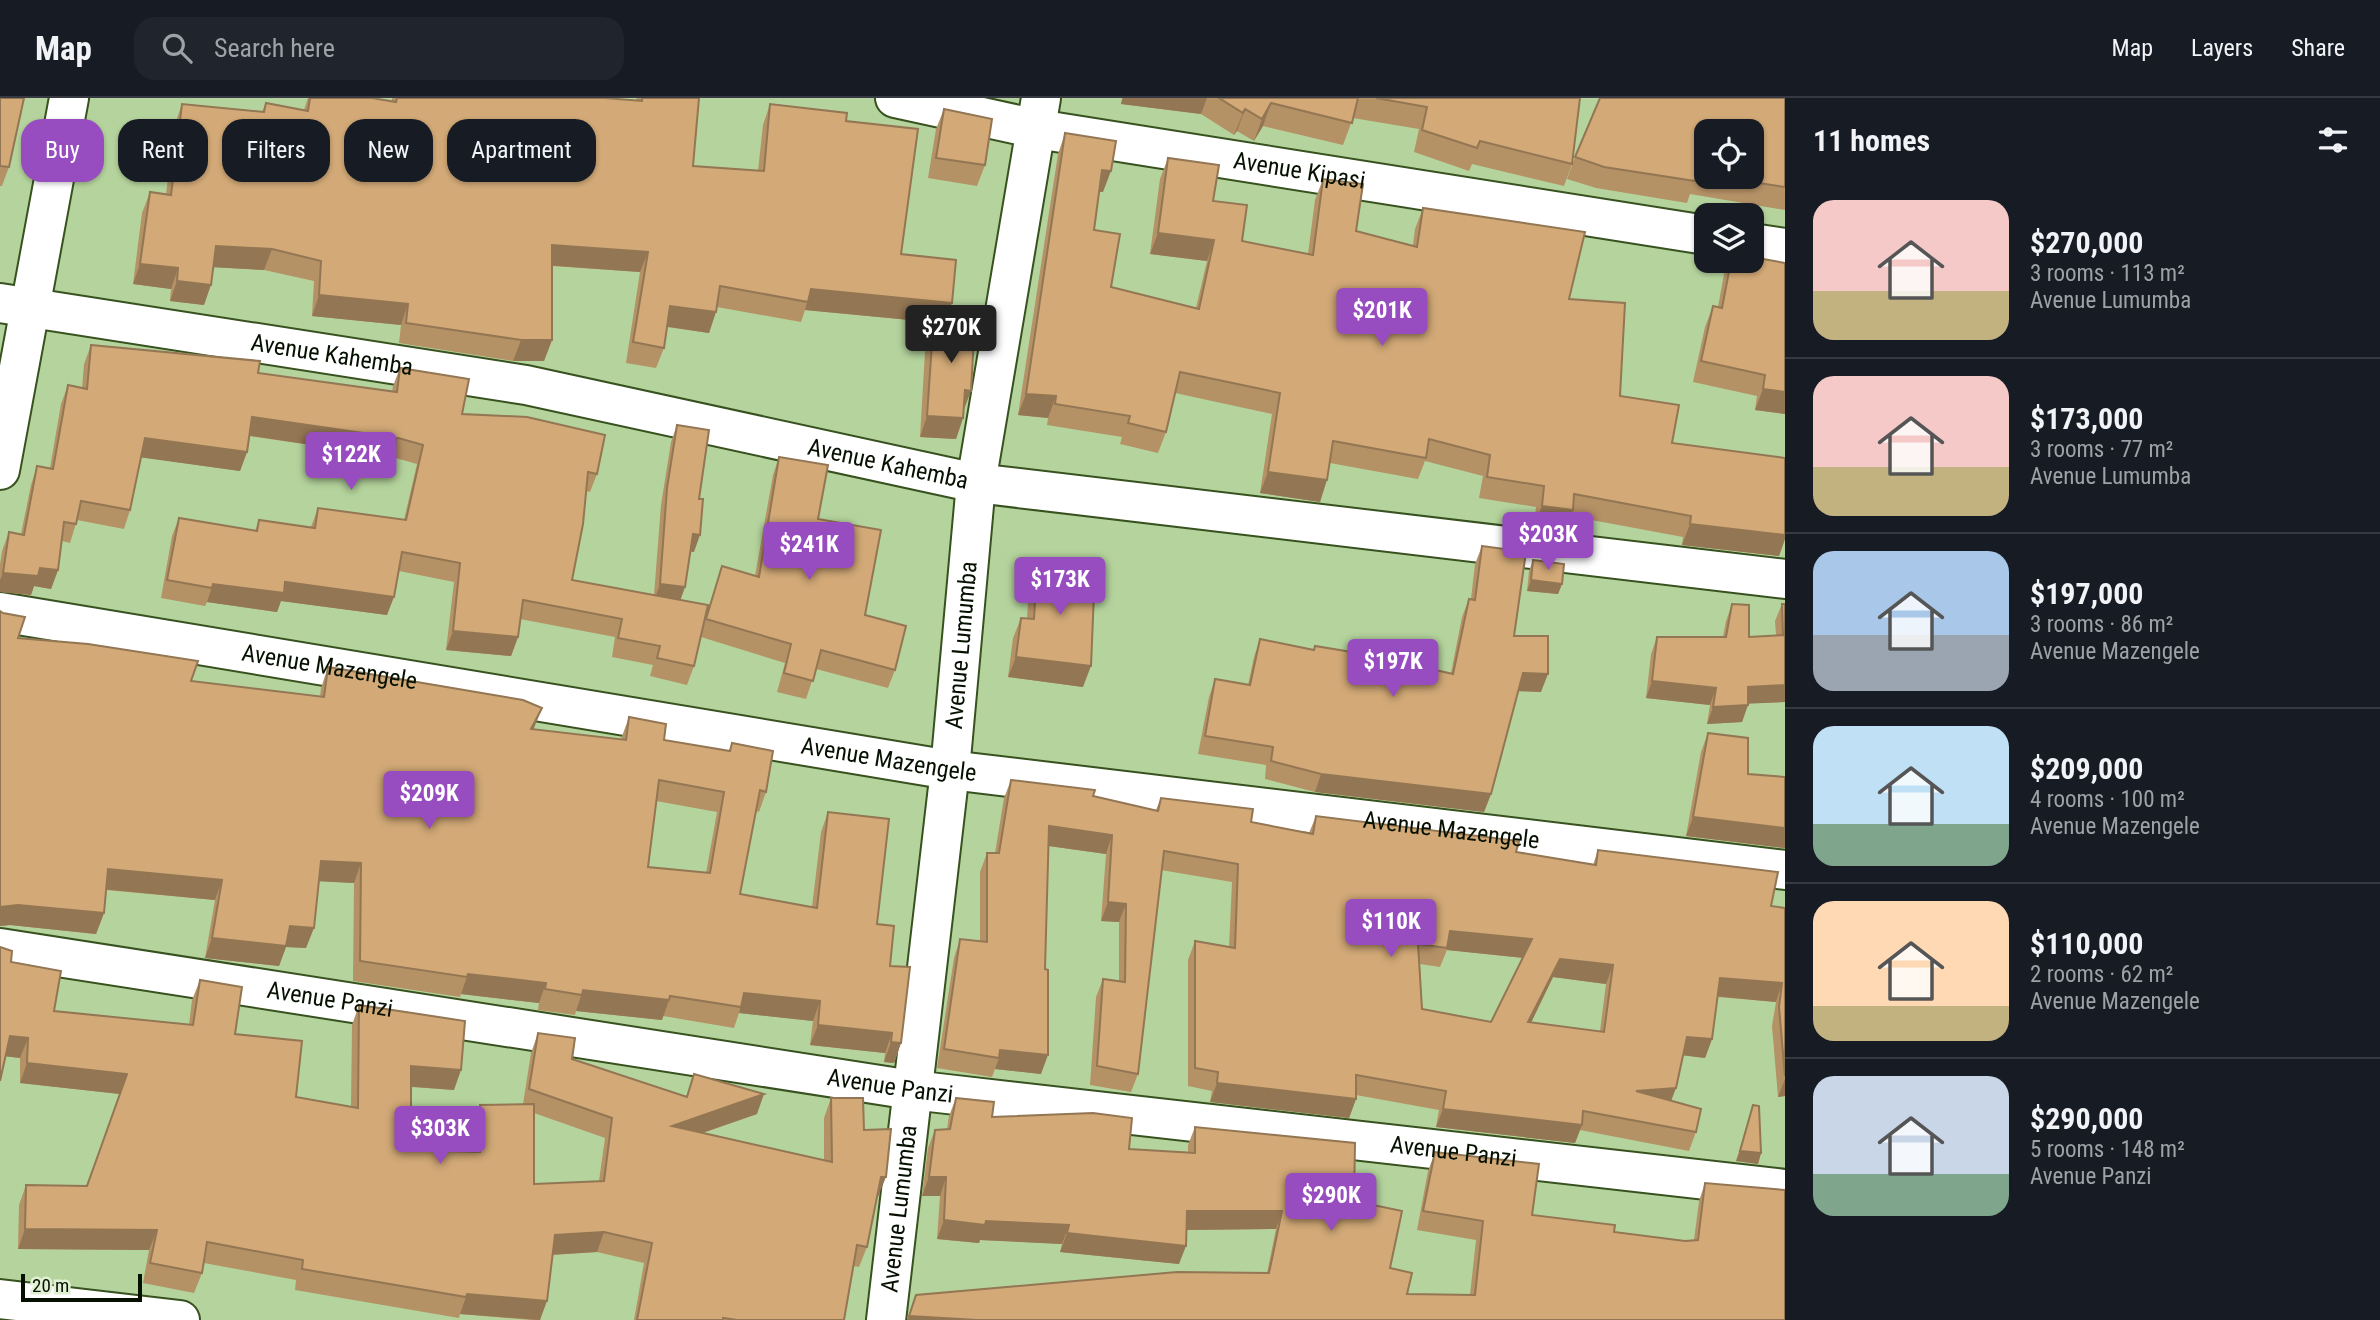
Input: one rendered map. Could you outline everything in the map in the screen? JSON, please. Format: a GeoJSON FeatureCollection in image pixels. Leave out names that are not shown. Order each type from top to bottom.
{"type":"FeatureCollection","features":[{"type":"Feature","properties":{"kind":"street"},"geometry":{"type":"LineString","coordinates":[[0,470],[15,305],[69,98]]}},
{"type":"Feature","properties":{"kind":"street","name":"Avenue Kipasi"},"geometry":{"type":"LineString","coordinates":[[895,98],[1039,113],[1694,233]]}},
{"type":"Feature","properties":{"kind":"street","name":"Avenue Lumumba"},"geometry":{"type":"LineString","coordinates":[[886,1320],[950,770],[976,483],[1039,113]]}},
{"type":"Feature","properties":{"kind":"street"},"geometry":{"type":"LineString","coordinates":[[1764,245],[1785,248]]}},
{"type":"Feature","properties":{"kind":"street","name":"Avenue Kahemba"},"geometry":{"type":"LineString","coordinates":[[15,305],[526,384],[976,483],[1785,579]]}},
{"type":"Feature","properties":{"kind":"street","name":"Avenue Mazengele"},"geometry":{"type":"LineString","coordinates":[[0,612],[950,770],[1785,870]]}},
{"type":"Feature","properties":{"kind":"street","name":"Avenue Panzi"},"geometry":{"type":"LineString","coordinates":[[0,948],[912,1090],[1785,1189]]}},
{"type":"Feature","properties":{"kind":"street"},"geometry":{"type":"LineString","coordinates":[[0,1299],[180,1320]]}},
{"type":"Feature","properties":{"kind":"building"},"geometry":{"type":"Polygon","coordinates":[[[0,98],[24,98],[9,167],[0,166],[0,98]]]}},
{"type":"Feature","properties":{"kind":"building"},"geometry":{"type":"Polygon","coordinates":[[[310,98],[372,98],[396,102],[397,98],[605,98],[642,101],[642,98],[699,98],[693,166],[764,171],[770,104],[847,113],[846,121],[918,129],[901,254],[956,260],[952,303],[811,289],[808,302],[720,286],[716,312],[670,306],[664,348],[633,342],[648,252],[552,245],[552,340],[521,340],[406,323],[408,304],[319,295],[321,261],[272,249],[216,246],[211,285],[177,281],[178,268],[140,264],[150,192],[171,195],[173,182],[208,182],[208,119],[180,119],[182,104],[264,112],[266,103],[308,111],[310,98]]]}},
{"type":"Feature","properties":{"kind":"building"},"geometry":{"type":"Polygon","coordinates":[[[1219,98],[1358,98],[1352,123],[1271,103],[1262,119],[1245,109],[1243,113],[1219,98]]]}},
{"type":"Feature","properties":{"kind":"building"},"geometry":{"type":"Polygon","coordinates":[[[1376,98],[1580,98],[1572,164],[1480,141],[1477,148],[1422,130],[1427,107],[1376,98]]]}},
{"type":"Feature","properties":{"kind":"building"},"geometry":{"type":"Polygon","coordinates":[[[1600,98],[1785,98],[1785,187],[1764,184],[1764,119],[1694,119],[1694,181],[1604,167],[1575,157],[1600,98]]]}},
{"type":"Feature","properties":{"kind":"building"},"geometry":{"type":"Polygon","coordinates":[[[944,109],[992,119],[985,165],[936,158],[944,109]]]}},
{"type":"Feature","properties":{"kind":"building"},"geometry":{"type":"Polygon","coordinates":[[[1065,133],[1116,141],[1111,171],[1102,170],[1094,230],[1120,234],[1111,287],[1199,309],[1214,240],[1158,233],[1168,158],[1219,165],[1213,201],[1247,205],[1242,241],[1313,255],[1323,179],[1363,184],[1356,231],[1417,247],[1423,208],[1585,232],[1569,299],[1625,303],[1620,396],[1679,405],[1672,443],[1785,458],[1785,535],[1690,524],[1691,516],[1574,494],[1573,510],[1542,506],[1544,486],[1487,477],[1490,455],[1429,439],[1426,458],[1333,441],[1327,480],[1268,472],[1280,393],[1180,372],[1166,432],[1128,423],[1130,416],[1055,404],[1056,396],[1026,394],[1065,133]]]}},
{"type":"Feature","properties":{"kind":"building"},"geometry":{"type":"Polygon","coordinates":[[[1764,259],[1785,263],[1785,392],[1763,389],[1765,375],[1701,361],[1713,306],[1722,308],[1729,273],[1764,273],[1764,259]]]}},
{"type":"Feature","properties":{"kind":"building"},"geometry":{"type":"Polygon","coordinates":[[[934,314],[975,318],[971,391],[965,390],[963,418],[927,416],[934,314]]]}},
{"type":"Feature","properties":{"kind":"building"},"geometry":{"type":"Polygon","coordinates":[[[91,345],[260,361],[258,373],[397,392],[400,368],[469,379],[462,414],[527,417],[605,435],[597,474],[588,472],[583,524],[572,580],[708,605],[694,666],[657,658],[660,646],[618,638],[622,619],[523,600],[518,637],[453,631],[460,563],[402,552],[394,597],[285,582],[284,593],[213,584],[212,588],[167,580],[179,518],[257,531],[259,520],[315,528],[318,508],[406,520],[423,445],[398,438],[252,417],[247,452],[145,438],[130,510],[81,501],[76,524],[64,522],[58,570],[40,568],[38,576],[3,573],[9,532],[24,535],[37,466],[53,469],[68,385],[87,389],[91,345]]]}},
{"type":"Feature","properties":{"kind":"building"},"geometry":{"type":"Polygon","coordinates":[[[677,425],[709,430],[699,499],[703,499],[700,535],[693,534],[685,587],[660,584],[667,488],[677,425]]]}},
{"type":"Feature","properties":{"kind":"building"},"geometry":{"type":"Polygon","coordinates":[[[779,457],[828,465],[818,519],[881,530],[865,615],[906,626],[895,670],[821,650],[813,681],[784,673],[791,644],[706,619],[722,566],[759,577],[779,457]]]}},
{"type":"Feature","properties":{"kind":"building"},"geometry":{"type":"Polygon","coordinates":[[[1482,546],[1526,552],[1514,636],[1548,636],[1548,674],[1523,673],[1491,794],[1321,774],[1271,761],[1273,747],[1205,736],[1215,679],[1250,685],[1260,639],[1314,650],[1315,646],[1370,655],[1453,674],[1469,599],[1475,600],[1482,546]]]}},
{"type":"Feature","properties":{"kind":"building"},"geometry":{"type":"Polygon","coordinates":[[[1533,560],[1564,564],[1562,584],[1531,580],[1533,560]]]}},
{"type":"Feature","properties":{"kind":"building"},"geometry":{"type":"Polygon","coordinates":[[[1037,566],[1095,569],[1091,666],[1016,657],[1021,618],[1034,619],[1037,566]]]}},
{"type":"Feature","properties":{"kind":"building"},"geometry":{"type":"Polygon","coordinates":[[[1732,604],[1749,605],[1749,637],[1783,635],[1782,604],[1785,604],[1785,685],[1748,687],[1748,705],[1713,707],[1716,688],[1652,681],[1657,637],[1726,637],[1732,604]]]}},
{"type":"Feature","properties":{"kind":"building"},"geometry":{"type":"Polygon","coordinates":[[[0,611],[25,617],[18,638],[88,644],[198,661],[191,681],[324,697],[328,667],[523,700],[542,708],[531,729],[626,740],[629,717],[666,724],[664,740],[730,751],[732,743],[773,751],[766,792],[760,790],[740,894],[817,908],[828,812],[889,819],[877,924],[894,926],[890,966],[910,967],[901,1043],[891,1042],[892,1033],[818,1025],[820,1001],[744,993],[741,1007],[670,996],[669,1000],[583,990],[582,995],[545,989],[546,983],[468,974],[467,977],[360,961],[361,863],[321,861],[314,928],[290,926],[286,946],[212,938],[222,880],[108,869],[104,913],[18,905],[0,907],[0,611]],[[659,780],[648,867],[710,873],[724,792],[659,780]]]}},
{"type":"Feature","properties":{"kind":"building"},"geometry":{"type":"Polygon","coordinates":[[[1708,733],[1748,738],[1748,774],[1785,777],[1785,828],[1693,817],[1708,733]]]}},
{"type":"Feature","properties":{"kind":"building"},"geometry":{"type":"Polygon","coordinates":[[[1011,780],[1095,790],[1093,796],[1158,811],[1161,798],[1253,809],[1251,822],[1313,834],[1316,816],[1519,841],[1516,852],[1596,865],[1598,850],[1778,872],[1771,906],[1785,908],[1785,1076],[1779,1007],[1782,983],[1720,978],[1712,1039],[1687,1037],[1676,1088],[1636,1091],[1701,1109],[1696,1132],[1583,1111],[1582,1125],[1443,1109],[1446,1091],[1356,1075],[1356,1099],[1217,1083],[1218,1072],[1195,1068],[1195,941],[1235,948],[1238,864],[1164,851],[1138,1074],[1097,1066],[1103,979],[1125,982],[1126,904],[1108,902],[1112,835],[1049,826],[1045,969],[1048,970],[1048,1055],[1000,1050],[999,1058],[944,1049],[960,939],[987,942],[987,853],[999,853],[1011,780]],[[1450,931],[1447,948],[1418,944],[1422,1009],[1491,1022],[1532,939],[1450,931]],[[1560,959],[1528,1022],[1604,1032],[1613,965],[1560,959]]]}},
{"type":"Feature","properties":{"kind":"building"},"geometry":{"type":"Polygon","coordinates":[[[0,947],[12,951],[11,962],[61,971],[54,1011],[193,1025],[200,980],[242,987],[235,1034],[302,1041],[296,1097],[358,1108],[359,1005],[465,1021],[461,1070],[411,1066],[411,1150],[480,1152],[480,1105],[534,1104],[534,1184],[604,1181],[612,1118],[529,1089],[538,1033],[575,1038],[572,1059],[687,1097],[694,1074],[764,1094],[672,1126],[832,1162],[831,1098],[863,1098],[864,1130],[891,1129],[886,1177],[881,1177],[867,1247],[857,1245],[844,1320],[637,1320],[652,1243],[604,1232],[555,1235],[547,1301],[467,1294],[466,1297],[302,1269],[303,1260],[207,1242],[202,1273],[150,1263],[157,1230],[25,1229],[26,1185],[87,1186],[127,1074],[27,1063],[28,1038],[10,1036],[0,1081],[0,947]]]}},
{"type":"Feature","properties":{"kind":"building"},"geometry":{"type":"Polygon","coordinates":[[[956,1098],[994,1102],[992,1117],[1093,1113],[1132,1118],[1129,1149],[1195,1153],[1195,1127],[1355,1143],[1354,1201],[1402,1211],[1390,1268],[1412,1273],[1407,1294],[1475,1295],[1483,1221],[1423,1211],[1435,1152],[1539,1164],[1532,1215],[1615,1225],[1614,1232],[1685,1241],[1698,1240],[1705,1183],[1785,1190],[1785,1320],[977,1320],[909,1316],[916,1295],[1177,1272],[1269,1273],[1282,1211],[1187,1211],[1186,1246],[1067,1233],[1069,1225],[986,1221],[985,1225],[944,1220],[946,1177],[929,1177],[935,1130],[950,1129],[956,1098]]]}},
{"type":"Feature","properties":{"kind":"building"},"geometry":{"type":"Polygon","coordinates":[[[1753,1105],[1759,1106],[1761,1153],[1740,1151],[1753,1105]]]}}]}
